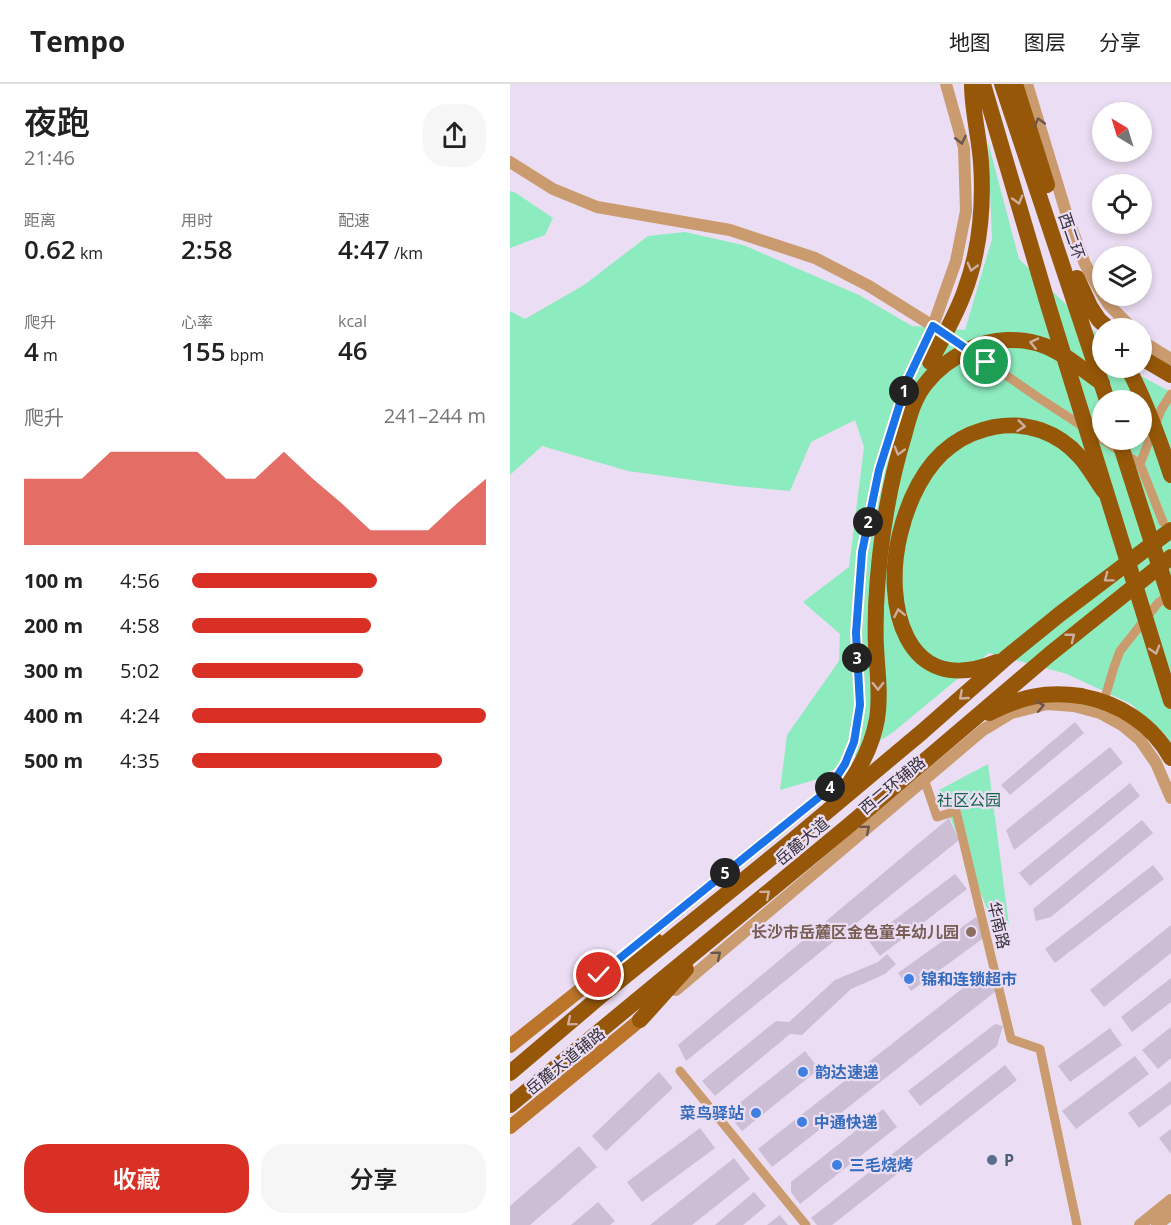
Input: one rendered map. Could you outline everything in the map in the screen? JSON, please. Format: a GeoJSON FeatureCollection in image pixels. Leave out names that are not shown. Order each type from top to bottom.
{"type":"FeatureCollection","features":[{"type":"Feature","properties":{"kind":"highway","name":"西二环"},"geometry":{"type":"LineString","coordinates":[[1002,84],[1104,390]]}},
{"type":"Feature","properties":{"kind":"highway"},"geometry":{"type":"LineString","coordinates":[[1014,84],[1034,180]]}},
{"type":"Feature","properties":{"kind":"highway"},"geometry":{"type":"LineString","coordinates":[[1014,84],[1079,283],[1089,304]]}},
{"type":"Feature","properties":{"kind":"highway"},"geometry":{"type":"LineString","coordinates":[[972,85],[995,124],[1049,308],[1171,701]]}},
{"type":"Feature","properties":{"kind":"highway"},"geometry":{"type":"LineString","coordinates":[[832,807],[863,763],[872,741],[877,719],[876,607],[883,528],[897,458],[924,374],[955,316],[968,282],[976,250],[982,183],[972,85]]}},
{"type":"Feature","properties":{"kind":"highway"},"geometry":{"type":"LineString","coordinates":[[1064,268],[1099,318]]}},
{"type":"Feature","properties":{"kind":"highway"},"geometry":{"type":"LineString","coordinates":[[914,404],[926,382],[934,373],[958,355],[988,342],[1001,340],[1028,341],[1045,346],[1102,383]]}},
{"type":"Feature","properties":{"kind":"highway"},"geometry":{"type":"LineString","coordinates":[[1152,364],[1171,375]]}},
{"type":"Feature","properties":{"kind":"highway"},"geometry":{"type":"LineString","coordinates":[[1133,378],[1143,397],[1171,475]]}},
{"type":"Feature","properties":{"kind":"highway"},"geometry":{"type":"LineString","coordinates":[[1007,657],[984,668],[956,672],[943,669],[922,658],[906,638],[899,613],[896,579],[897,556],[910,501],[917,488],[934,463],[952,445],[964,437],[977,431],[1013,425],[1048,433],[1069,446],[1081,458],[1106,494]]}},
{"type":"Feature","properties":{"kind":"highway"},"geometry":{"type":"LineString","coordinates":[[1122,450],[1171,602]]}},
{"type":"Feature","properties":{"kind":"highway","name":"岳麓大道"},"geometry":{"type":"LineString","coordinates":[[510,1073],[1167,526]]}},
{"type":"Feature","properties":{"kind":"highway","name":"岳麓大道"},"geometry":{"type":"LineString","coordinates":[[510,1105],[847,827],[1050,654],[1171,557]]}},
{"type":"Feature","properties":{"kind":"highway"},"geometry":{"type":"LineString","coordinates":[[962,729],[989,713],[1021,699],[1051,693],[1081,696],[1101,701],[1126,712],[1147,727],[1171,758]]}},
{"type":"Feature","properties":{"kind":"highway"},"geometry":{"type":"LineString","coordinates":[[599,975],[706,911]]}},
{"type":"Feature","properties":{"kind":"highway"},"geometry":{"type":"LineString","coordinates":[[640,1020],[723,929]]}},
{"type":"Feature","properties":{"kind":"main road"},"geometry":{"type":"LineString","coordinates":[[510,1046],[599,975]]}},
{"type":"Feature","properties":{"kind":"main road","name":"岳麓大道辅路"},"geometry":{"type":"LineString","coordinates":[[510,1127],[640,1020]]}},
{"type":"Feature","properties":{"kind":"street"},"geometry":{"type":"LineString","coordinates":[[599,975],[828,790],[845,764],[854,742],[860,705],[856,633],[862,552],[879,470],[907,381],[933,326],[956,261],[966,211],[964,148],[946,84]]}},
{"type":"Feature","properties":{"kind":"street"},"geometry":{"type":"LineString","coordinates":[[1028,84],[1068,219],[1092,276]]}},
{"type":"Feature","properties":{"kind":"street"},"geometry":{"type":"LineString","coordinates":[[510,162],[554,189],[597,207],[730,230],[815,258],[869,286],[933,326],[1092,432]]}},
{"type":"Feature","properties":{"kind":"street"},"geometry":{"type":"LineString","coordinates":[[1110,306],[1122,318]]}},
{"type":"Feature","properties":{"kind":"street"},"geometry":{"type":"LineString","coordinates":[[1152,347],[1171,359]]}},
{"type":"Feature","properties":{"kind":"street"},"geometry":{"type":"LineString","coordinates":[[1140,464],[1161,410],[1171,394]]}},
{"type":"Feature","properties":{"kind":"street"},"geometry":{"type":"LineString","coordinates":[[1119,450],[1140,464],[1167,526]]}},
{"type":"Feature","properties":{"kind":"street"},"geometry":{"type":"LineString","coordinates":[[1100,713],[1120,651],[1158,603],[1171,594]]}},
{"type":"Feature","properties":{"kind":"street","name":"西二环辅路"},"geometry":{"type":"LineString","coordinates":[[640,1020],[982,730],[1011,713],[1047,704],[1074,706],[1100,713],[1122,725],[1140,741],[1155,763],[1171,798]]}},
{"type":"Feature","properties":{"kind":"street","name":"华南路"},"geometry":{"type":"LineString","coordinates":[[924,779],[937,817],[956,812],[1011,1039],[1040,1049],[1077,1225]]}},
{"type":"Feature","properties":{"kind":"street"},"geometry":{"type":"LineString","coordinates":[[680,1071],[806,1225]]}},
{"type":"Feature","properties":{"kind":"street"},"geometry":{"type":"LineString","coordinates":[[1140,1225],[1171,1200]]}},
{"type":"Feature","properties":{"kind":"street"},"geometry":{"type":"LineString","coordinates":[[1157,1225],[1171,1214]]}},
{"type":"Feature","properties":{"kind":"green space"},"geometry":{"type":"Polygon","coordinates":[[[988,142],[1019,259],[1092,329],[1092,378],[1145,378],[1171,392],[1171,743],[1164,733],[1131,704],[1067,674],[989,653],[892,733],[818,779],[780,790],[787,735],[839,661],[840,634],[803,602],[849,567],[864,447],[855,420],[811,442],[790,491],[628,471],[542,446],[510,475],[510,311],[525,319],[584,285],[648,236],[685,232],[743,245],[859,295],[912,326],[965,330],[992,239],[988,142]]]}},
{"type":"Feature","properties":{"kind":"green space"},"geometry":{"type":"Polygon","coordinates":[[[510,191],[553,218],[545,235],[510,248],[510,191]]]}},
{"type":"Feature","properties":{"kind":"green space","name":"社区公园"},"geometry":{"type":"Polygon","coordinates":[[[988,764],[1009,925],[996,931],[939,790],[988,764]]]}},
{"type":"Feature","properties":{"kind":"building"},"geometry":{"type":"Polygon","coordinates":[[[1075,722],[1084,733],[1010,795],[1001,785],[1075,722]]]}},
{"type":"Feature","properties":{"kind":"building"},"geometry":{"type":"Polygon","coordinates":[[[1110,747],[1123,763],[1014,850],[1006,830],[1110,747]]]}},
{"type":"Feature","properties":{"kind":"building"},"geometry":{"type":"Polygon","coordinates":[[[1130,783],[1140,796],[1030,886],[1019,873],[1130,783]]]}},
{"type":"Feature","properties":{"kind":"building"},"geometry":{"type":"Polygon","coordinates":[[[949,818],[959,840],[686,1061],[678,1045],[949,818]]]}},
{"type":"Feature","properties":{"kind":"building"},"geometry":{"type":"Polygon","coordinates":[[[1142,820],[1153,833],[1051,917],[1036,921],[1033,909],[1142,820]]]}},
{"type":"Feature","properties":{"kind":"building"},"geometry":{"type":"Polygon","coordinates":[[[1153,865],[1164,879],[1055,963],[1045,949],[1153,865]]]}},
{"type":"Feature","properties":{"kind":"building"},"geometry":{"type":"Polygon","coordinates":[[[955,874],[967,889],[880,956],[868,940],[955,874]]]}},
{"type":"Feature","properties":{"kind":"building"},"geometry":{"type":"Polygon","coordinates":[[[976,917],[989,934],[911,991],[898,973],[976,917]]]}},
{"type":"Feature","properties":{"kind":"building"},"geometry":{"type":"Polygon","coordinates":[[[1171,925],[1171,953],[1104,1007],[1090,990],[1171,925]]]}},
{"type":"Feature","properties":{"kind":"building"},"geometry":{"type":"Polygon","coordinates":[[[887,954],[896,964],[885,974],[851,989],[802,1035],[790,1034],[715,1096],[702,1081],[776,1021],[789,1022],[835,980],[878,962],[887,954]]]}},
{"type":"Feature","properties":{"kind":"building"},"geometry":{"type":"Polygon","coordinates":[[[986,970],[1000,988],[772,1167],[758,1149],[986,970]]]}},
{"type":"Feature","properties":{"kind":"building"},"geometry":{"type":"Polygon","coordinates":[[[1171,978],[1171,1002],[1132,1032],[1121,1017],[1171,978]]]}},
{"type":"Feature","properties":{"kind":"building"},"geometry":{"type":"Polygon","coordinates":[[[995,1024],[1003,1026],[997,1046],[920,1106],[908,1091],[995,1024]]]}},
{"type":"Feature","properties":{"kind":"building"},"geometry":{"type":"Polygon","coordinates":[[[1171,1027],[1171,1058],[1158,1069],[1142,1050],[1171,1027]]]}},
{"type":"Feature","properties":{"kind":"building"},"geometry":{"type":"Polygon","coordinates":[[[1110,1028],[1122,1045],[1070,1082],[1058,1066],[1110,1028]]]}},
{"type":"Feature","properties":{"kind":"building"},"geometry":{"type":"Polygon","coordinates":[[[805,1051],[819,1069],[742,1131],[727,1113],[805,1051]]]}},
{"type":"Feature","properties":{"kind":"building"},"geometry":{"type":"Polygon","coordinates":[[[1135,1056],[1149,1074],[1076,1129],[1062,1111],[1135,1056]]]}},
{"type":"Feature","properties":{"kind":"building"},"geometry":{"type":"Polygon","coordinates":[[[1005,1065],[1017,1080],[832,1225],[817,1225],[811,1218],[1005,1065]]]}},
{"type":"Feature","properties":{"kind":"building"},"geometry":{"type":"Polygon","coordinates":[[[659,1072],[673,1088],[606,1151],[592,1136],[659,1072]]]}},
{"type":"Feature","properties":{"kind":"building"},"geometry":{"type":"Polygon","coordinates":[[[1171,1081],[1171,1104],[1139,1128],[1128,1113],[1171,1081]]]}},
{"type":"Feature","properties":{"kind":"building"},"geometry":{"type":"Polygon","coordinates":[[[883,1109],[897,1127],[800,1204],[791,1192],[791,1182],[883,1109]]]}},
{"type":"Feature","properties":{"kind":"building"},"geometry":{"type":"Polygon","coordinates":[[[700,1128],[715,1148],[642,1202],[627,1182],[700,1128]]]}},
{"type":"Feature","properties":{"kind":"building"},"geometry":{"type":"Polygon","coordinates":[[[1171,1129],[1171,1154],[1159,1138],[1171,1129]]]}},
{"type":"Feature","properties":{"kind":"building"},"geometry":{"type":"Polygon","coordinates":[[[579,1146],[597,1167],[530,1225],[510,1225],[510,1206],[579,1146]]]}},
{"type":"Feature","properties":{"kind":"building"},"geometry":{"type":"Polygon","coordinates":[[[734,1158],[750,1179],[692,1225],[650,1225],[734,1158]]]}},
{"type":"Feature","properties":{"kind":"building"},"geometry":{"type":"Polygon","coordinates":[[[754,1192],[766,1206],[743,1225],[715,1225],[754,1192]]]}},
{"type":"Feature","properties":{"kind":"building"},"geometry":{"type":"Polygon","coordinates":[[[598,1202],[615,1221],[610,1225],[571,1225],[598,1202]]]}},
{"type":"Feature","properties":{"kind":"building"},"geometry":{"type":"Polygon","coordinates":[[[780,1215],[788,1225],[767,1225],[780,1215]]]}},
{"type":"Feature","properties":{"kind":"place","name":"长沙市岳麓区金色童年幼儿园"},"geometry":{"type":"Point","coordinates":[971,932]}},
{"type":"Feature","properties":{"kind":"place","name":"锦和连锁超市"},"geometry":{"type":"Point","coordinates":[909,979]}},
{"type":"Feature","properties":{"kind":"place","name":"韵达速递"},"geometry":{"type":"Point","coordinates":[803,1072]}},
{"type":"Feature","properties":{"kind":"place","name":"菜鸟驿站"},"geometry":{"type":"Point","coordinates":[756,1113]}},
{"type":"Feature","properties":{"kind":"place","name":"中通快递"},"geometry":{"type":"Point","coordinates":[802,1122]}},
{"type":"Feature","properties":{"kind":"place","name":"P"},"geometry":{"type":"Point","coordinates":[992,1160]}},
{"type":"Feature","properties":{"kind":"place","name":"三毛烧烤"},"geometry":{"type":"Point","coordinates":[837,1165]}},
{"type":"Feature","properties":{"kind":"route"},"geometry":{"type":"LineString","coordinates":[[599,975],[828,790],[845,764],[854,742],[860,705],[856,633],[862,552],[879,470],[907,381],[933,326],[986,362]]}}]}
